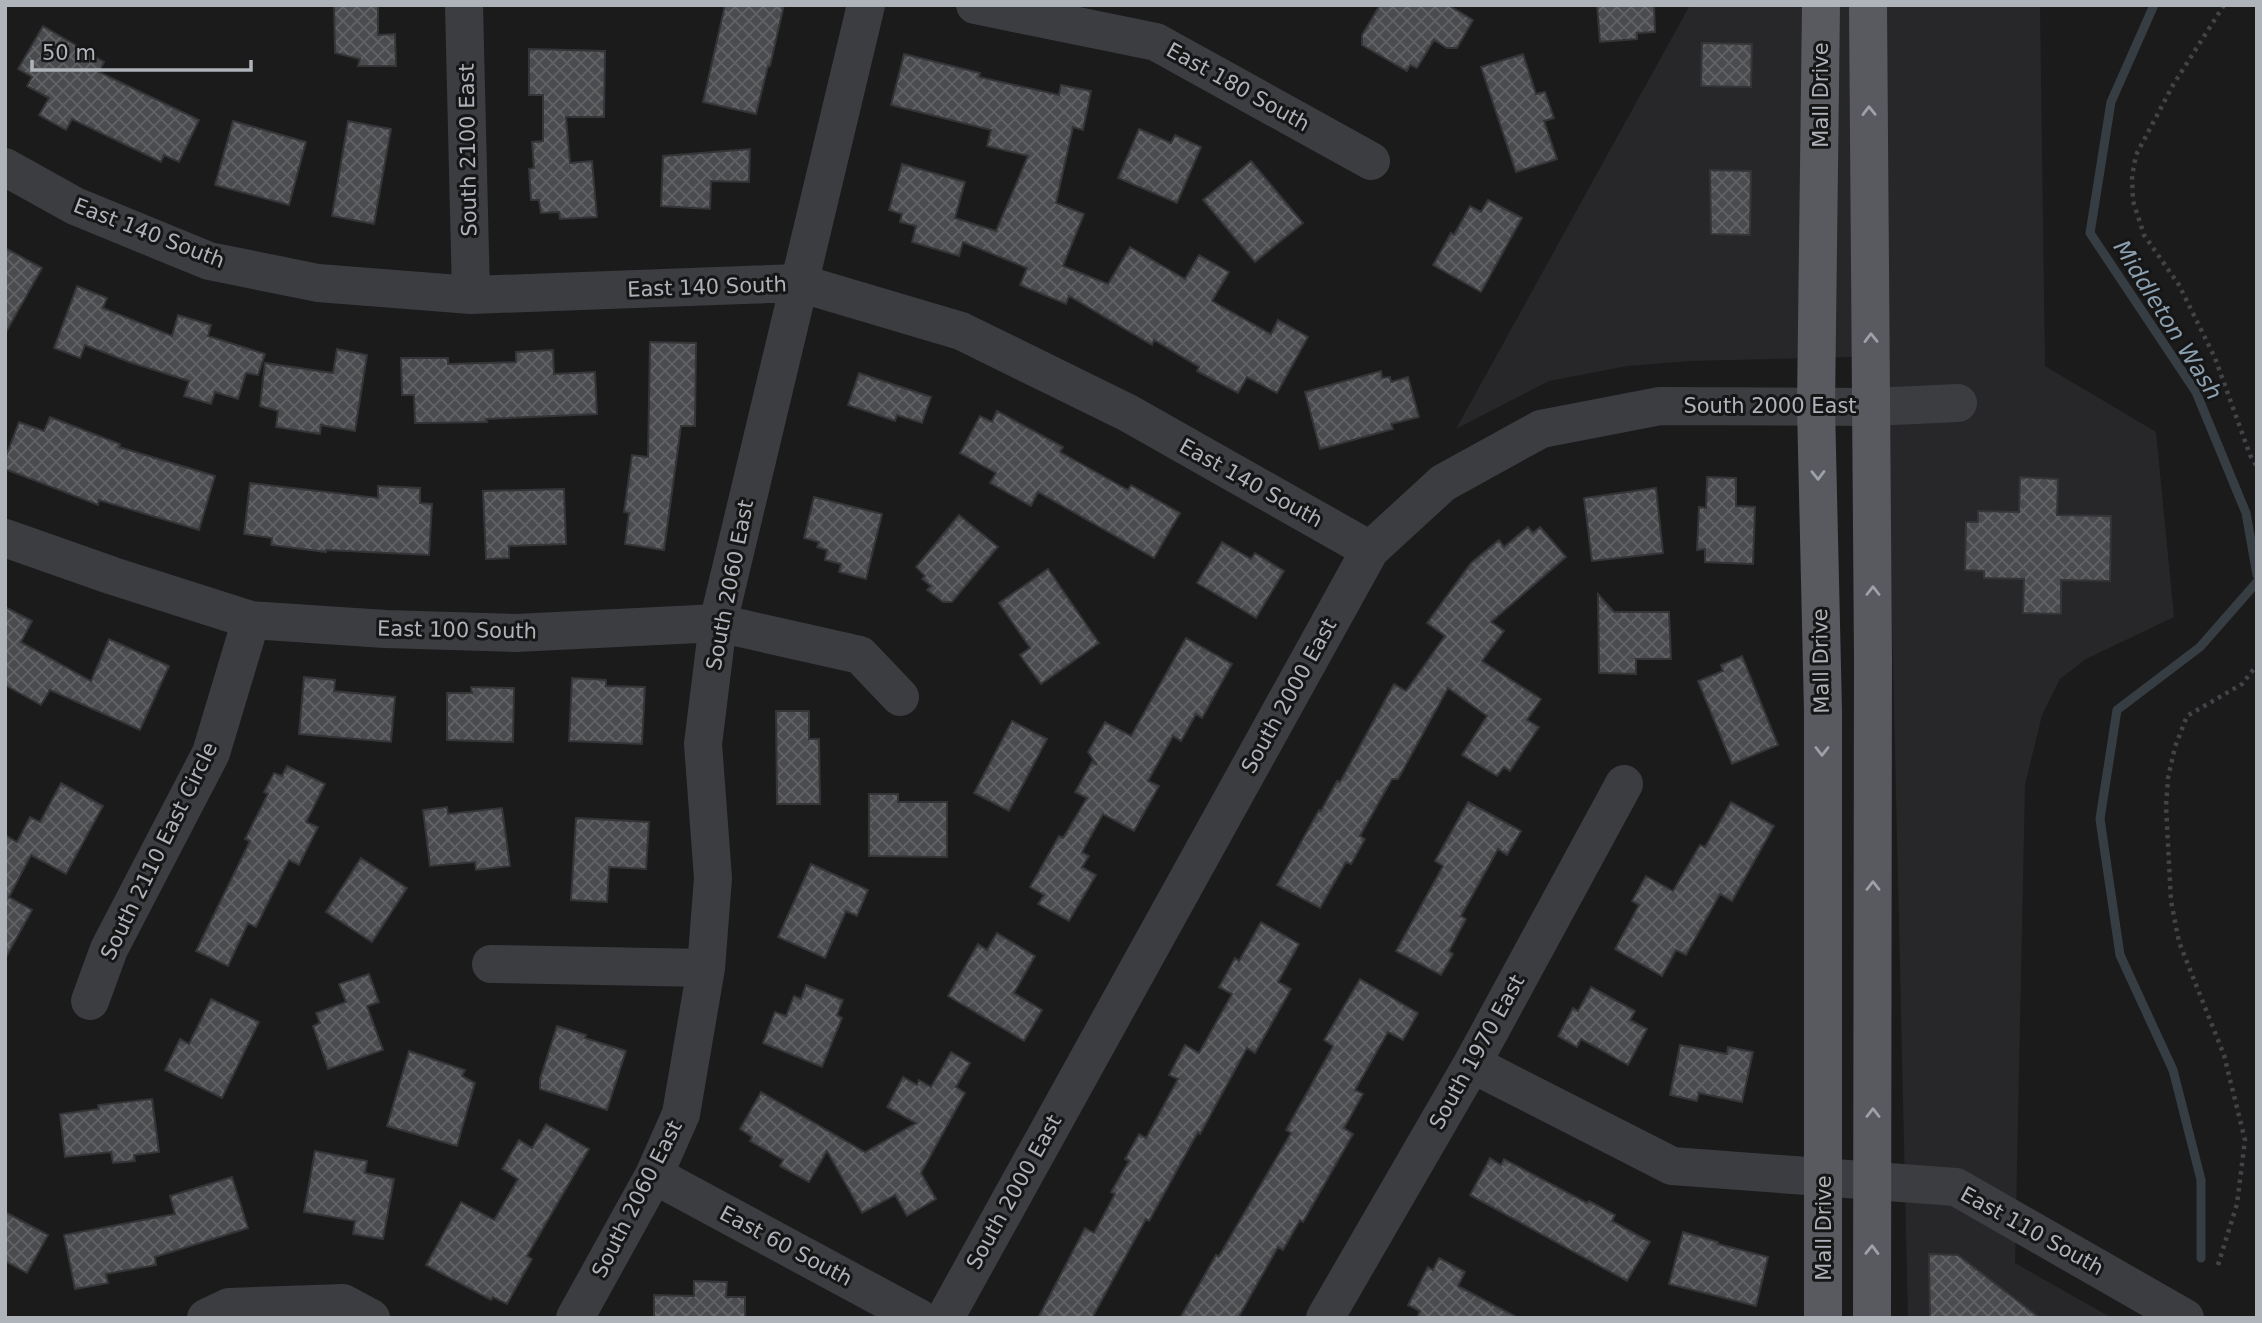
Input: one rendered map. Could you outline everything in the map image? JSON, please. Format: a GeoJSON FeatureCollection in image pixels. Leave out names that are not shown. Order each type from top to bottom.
{"type":"FeatureCollection","features":[{"type":"Feature","properties":{"kind":"main road","name":"Mall Drive"},"geometry":{"type":"LineString","coordinates":[[1821,5],[1816,407],[1822,711],[1823,1318]]}},
{"type":"Feature","properties":{"kind":"main road"},"geometry":{"type":"LineString","coordinates":[[1868,5],[1872,407],[1872,1318]]}},
{"type":"Feature","properties":{"kind":"street","name":"South 2100 East"},"geometry":{"type":"LineString","coordinates":[[464,5],[471,296]]}},
{"type":"Feature","properties":{"kind":"street","name":"South 2060 East"},"geometry":{"type":"LineString","coordinates":[[575,1318],[654,1175],[681,1114],[706,968],[713,878],[703,744],[718,623],[866,5]]}},
{"type":"Feature","properties":{"kind":"street","name":"East 180 South"},"geometry":{"type":"LineString","coordinates":[[975,5],[1156,42],[1371,161]]}},
{"type":"Feature","properties":{"kind":"street","name":"East 140 South"},"geometry":{"type":"LineString","coordinates":[[5,167],[75,206],[209,261],[318,283],[471,296],[799,284],[961,331],[1128,413],[1370,550]]}},
{"type":"Feature","properties":{"kind":"street","name":"South 2000 East"},"geometry":{"type":"LineString","coordinates":[[945,1318],[1370,550],[1443,483],[1541,429],[1660,406],[1872,407],[1958,403]]}},
{"type":"Feature","properties":{"kind":"street","name":"East 100 South"},"geometry":{"type":"LineString","coordinates":[[5,538],[251,620],[385,629],[516,633],[718,623],[860,655],[900,697]]}},
{"type":"Feature","properties":{"kind":"street","name":"South 2110 East Circle"},"geometry":{"type":"LineString","coordinates":[[90,1001],[109,949],[211,753],[251,620]]}},
{"type":"Feature","properties":{"kind":"street","name":"South 1970 East"},"geometry":{"type":"LineString","coordinates":[[1325,1318],[1472,1064],[1624,784]]}},
{"type":"Feature","properties":{"kind":"street"},"geometry":{"type":"LineString","coordinates":[[491,964],[706,968]]}},
{"type":"Feature","properties":{"kind":"street","name":"East 110 South"},"geometry":{"type":"LineString","coordinates":[[1472,1064],[1672,1166],[1956,1187],[2185,1318]]}},
{"type":"Feature","properties":{"kind":"street","name":"East 60 South"},"geometry":{"type":"LineString","coordinates":[[654,1175],[919,1318]]}},
{"type":"Feature","properties":{"kind":"street"},"geometry":{"type":"LineString","coordinates":[[206,1318],[229,1307],[343,1303],[370,1318]]}},
{"type":"Feature","properties":{"kind":"path"},"geometry":{"type":"LineString","coordinates":[[2224,5],[2173,85],[2136,155],[2132,176],[2133,201],[2144,235],[2179,285],[2215,358],[2250,455],[2257,467]]}},
{"type":"Feature","properties":{"kind":"path"},"geometry":{"type":"LineString","coordinates":[[2218,1265],[2237,1204],[2245,1140],[2224,1055],[2179,942],[2171,901],[2166,806],[2168,778],[2175,747],[2187,716],[2242,684],[2257,665]]}},
{"type":"Feature","properties":{"kind":"shaded area"},"geometry":{"type":"Polygon","coordinates":[[[1690,5],[2040,5],[2045,366],[2156,432],[2174,617],[2086,659],[2060,679],[2042,715],[2025,785],[2015,1263],[2112,1318],[1908,1318],[1886,356],[1691,361],[1627,366],[1549,381],[1456,429],[1690,5]]]}},
{"type":"Feature","properties":{"kind":"building"},"geometry":{"type":"Polygon","coordinates":[[[334,5],[378,5],[378,35],[395,34],[396,66],[358,66],[360,59],[335,53],[334,5]]]}},
{"type":"Feature","properties":{"kind":"building"},"geometry":{"type":"Polygon","coordinates":[[[725,5],[784,5],[756,114],[703,102],[725,5]]]}},
{"type":"Feature","properties":{"kind":"building"},"geometry":{"type":"Polygon","coordinates":[[[1380,5],[1448,5],[1473,20],[1457,48],[1447,48],[1434,40],[1417,68],[1410,65],[1407,71],[1362,45],[1362,35],[1380,5]]]}},
{"type":"Feature","properties":{"kind":"building"},"geometry":{"type":"Polygon","coordinates":[[[1597,5],[1654,5],[1655,32],[1637,33],[1637,39],[1600,42],[1597,5]]]}},
{"type":"Feature","properties":{"kind":"building"},"geometry":{"type":"Polygon","coordinates":[[[43,26],[104,62],[99,72],[199,120],[179,162],[164,155],[161,162],[72,119],[66,130],[39,115],[49,98],[27,86],[32,77],[18,69],[43,26]]]}},
{"type":"Feature","properties":{"kind":"building"},"geometry":{"type":"Polygon","coordinates":[[[1702,43],[1752,44],[1751,87],[1701,86],[1702,43]]]}},
{"type":"Feature","properties":{"kind":"building"},"geometry":{"type":"Polygon","coordinates":[[[529,49],[605,51],[604,117],[566,117],[570,163],[592,161],[597,217],[560,219],[559,212],[541,213],[539,200],[531,200],[529,169],[534,168],[532,142],[543,141],[543,95],[529,95],[529,49]]]}},
{"type":"Feature","properties":{"kind":"building"},"geometry":{"type":"Polygon","coordinates":[[[904,54],[980,73],[979,77],[1059,95],[1061,85],[1091,91],[1083,130],[1073,127],[1056,203],[1084,214],[1063,266],[1108,284],[1130,247],[1185,279],[1199,255],[1229,272],[1212,301],[1271,334],[1278,320],[1308,337],[1277,393],[1247,377],[1238,393],[1197,371],[1199,367],[1154,340],[1152,345],[1069,296],[1066,304],[1020,285],[1027,268],[963,242],[959,256],[912,242],[916,226],[900,222],[902,214],[889,210],[902,164],[965,182],[955,218],[996,231],[1028,156],[987,146],[991,130],[891,105],[904,54]]]}},
{"type":"Feature","properties":{"kind":"building"},"geometry":{"type":"Polygon","coordinates":[[[1523,54],[1536,94],[1545,92],[1554,118],[1544,121],[1557,159],[1516,172],[1481,67],[1523,54]]]}},
{"type":"Feature","properties":{"kind":"building"},"geometry":{"type":"Polygon","coordinates":[[[233,121],[306,142],[289,205],[215,185],[233,121]]]}},
{"type":"Feature","properties":{"kind":"building"},"geometry":{"type":"Polygon","coordinates":[[[348,121],[391,129],[374,224],[332,216],[348,121]]]}},
{"type":"Feature","properties":{"kind":"building"},"geometry":{"type":"Polygon","coordinates":[[[1139,129],[1171,143],[1175,135],[1201,147],[1177,203],[1118,178],[1139,129]]]}},
{"type":"Feature","properties":{"kind":"building"},"geometry":{"type":"Polygon","coordinates":[[[750,149],[749,182],[711,181],[710,209],[661,206],[663,156],[750,149]]]}},
{"type":"Feature","properties":{"kind":"building"},"geometry":{"type":"Polygon","coordinates":[[[1251,161],[1303,223],[1255,262],[1203,200],[1251,161]]]}},
{"type":"Feature","properties":{"kind":"building"},"geometry":{"type":"Polygon","coordinates":[[[1710,170],[1751,171],[1750,235],[1711,234],[1710,170]]]}},
{"type":"Feature","properties":{"kind":"building"},"geometry":{"type":"Polygon","coordinates":[[[1488,200],[1522,218],[1481,292],[1433,265],[1470,206],[1481,212],[1488,200]]]}},
{"type":"Feature","properties":{"kind":"building"},"geometry":{"type":"Polygon","coordinates":[[[5,248],[42,268],[5,334],[5,248]]]}},
{"type":"Feature","properties":{"kind":"building"},"geometry":{"type":"Polygon","coordinates":[[[77,286],[107,298],[103,308],[172,336],[178,315],[211,325],[208,336],[265,354],[258,375],[246,373],[238,399],[215,392],[211,404],[184,396],[189,381],[85,345],[80,358],[54,348],[77,286]]]}},
{"type":"Feature","properties":{"kind":"building"},"geometry":{"type":"Polygon","coordinates":[[[650,342],[696,343],[695,426],[681,426],[664,550],[625,544],[629,513],[624,512],[632,455],[648,457],[650,342]]]}},
{"type":"Feature","properties":{"kind":"building"},"geometry":{"type":"Polygon","coordinates":[[[337,349],[367,355],[355,431],[321,425],[320,434],[276,427],[278,411],[260,406],[265,363],[333,373],[337,349]]]}},
{"type":"Feature","properties":{"kind":"building"},"geometry":{"type":"Polygon","coordinates":[[[553,350],[554,374],[595,372],[597,414],[486,419],[487,422],[415,423],[414,395],[402,395],[401,358],[448,358],[448,364],[516,362],[516,352],[553,350]]]}},
{"type":"Feature","properties":{"kind":"building"},"geometry":{"type":"Polygon","coordinates":[[[1381,371],[1382,378],[1390,377],[1391,382],[1408,377],[1419,417],[1391,424],[1393,429],[1320,449],[1305,392],[1381,371]]]}},
{"type":"Feature","properties":{"kind":"building"},"geometry":{"type":"Polygon","coordinates":[[[859,373],[931,397],[922,423],[897,415],[895,421],[848,405],[859,373]]]}},
{"type":"Feature","properties":{"kind":"building"},"geometry":{"type":"Polygon","coordinates":[[[997,411],[1063,447],[1060,452],[1128,490],[1131,485],[1180,513],[1154,558],[1038,492],[1031,506],[990,483],[996,473],[960,453],[980,416],[992,422],[997,411]]]}},
{"type":"Feature","properties":{"kind":"building"},"geometry":{"type":"Polygon","coordinates":[[[50,417],[120,444],[119,447],[215,476],[199,530],[99,500],[98,505],[5,469],[5,459],[19,422],[44,431],[50,417]]]}},
{"type":"Feature","properties":{"kind":"building"},"geometry":{"type":"Polygon","coordinates":[[[1707,477],[1736,478],[1736,506],[1755,507],[1753,564],[1705,562],[1705,549],[1697,550],[1699,507],[1706,508],[1707,477]]]}},
{"type":"Feature","properties":{"kind":"building"},"geometry":{"type":"Polygon","coordinates":[[[2020,477],[2058,479],[2057,515],[2111,516],[2110,581],[2061,580],[2061,614],[2023,613],[2024,579],[1984,578],[1984,571],[1965,570],[1966,522],[1978,522],[1978,511],[2019,512],[2020,477]]]}},
{"type":"Feature","properties":{"kind":"building"},"geometry":{"type":"Polygon","coordinates":[[[250,483],[378,498],[378,486],[420,488],[420,503],[432,504],[429,555],[326,552],[271,545],[272,538],[244,534],[250,483]]]}},
{"type":"Feature","properties":{"kind":"building"},"geometry":{"type":"Polygon","coordinates":[[[1656,488],[1663,553],[1592,561],[1584,498],[1656,488]]]}},
{"type":"Feature","properties":{"kind":"building"},"geometry":{"type":"Polygon","coordinates":[[[564,489],[566,544],[509,546],[509,558],[486,559],[483,491],[564,489]]]}},
{"type":"Feature","properties":{"kind":"building"},"geometry":{"type":"Polygon","coordinates":[[[814,497],[882,514],[866,579],[839,572],[841,564],[825,560],[827,550],[817,547],[819,542],[804,538],[814,497]]]}},
{"type":"Feature","properties":{"kind":"building"},"geometry":{"type":"Polygon","coordinates":[[[959,515],[998,547],[952,602],[943,602],[927,590],[931,586],[922,579],[925,576],[916,567],[959,515]]]}},
{"type":"Feature","properties":{"kind":"building"},"geometry":{"type":"Polygon","coordinates":[[[1528,527],[1533,533],[1540,527],[1566,557],[1491,622],[1504,631],[1482,661],[1541,699],[1527,720],[1539,727],[1510,771],[1504,767],[1497,776],[1462,755],[1487,716],[1448,688],[1398,779],[1392,779],[1360,836],[1365,839],[1351,864],[1346,862],[1320,908],[1277,885],[1319,810],[1321,811],[1337,781],[1340,782],[1394,684],[1406,691],[1445,636],[1427,623],[1471,563],[1499,540],[1504,547],[1528,527]]]}},
{"type":"Feature","properties":{"kind":"building"},"geometry":{"type":"Polygon","coordinates":[[[1222,542],[1251,559],[1255,553],[1284,571],[1256,618],[1197,583],[1222,542]]]}},
{"type":"Feature","properties":{"kind":"building"},"geometry":{"type":"Polygon","coordinates":[[[1048,569],[1099,643],[1041,684],[1020,655],[1030,648],[999,603],[1048,569]]]}},
{"type":"Feature","properties":{"kind":"building"},"geometry":{"type":"Polygon","coordinates":[[[1598,594],[1614,612],[1669,612],[1671,659],[1636,659],[1636,674],[1599,673],[1598,594]]]}},
{"type":"Feature","properties":{"kind":"building"},"geometry":{"type":"Polygon","coordinates":[[[5,607],[32,621],[21,642],[91,681],[109,639],[169,666],[140,730],[50,690],[41,705],[5,685],[5,607]]]}},
{"type":"Feature","properties":{"kind":"building"},"geometry":{"type":"Polygon","coordinates":[[[1186,638],[1232,664],[1202,718],[1196,714],[1181,741],[1173,736],[1148,781],[1159,786],[1134,831],[1103,814],[1082,852],[1089,856],[1082,867],[1096,875],[1069,921],[1038,904],[1044,895],[1030,887],[1059,836],[1063,838],[1087,798],[1075,792],[1092,762],[1097,765],[1088,752],[1105,722],[1131,736],[1186,638]]]}},
{"type":"Feature","properties":{"kind":"building"},"geometry":{"type":"Polygon","coordinates":[[[1742,656],[1778,745],[1732,764],[1698,681],[1723,671],[1721,665],[1742,656]]]}},
{"type":"Feature","properties":{"kind":"building"},"geometry":{"type":"Polygon","coordinates":[[[304,677],[335,680],[334,691],[395,697],[391,742],[299,734],[304,677]]]}},
{"type":"Feature","properties":{"kind":"building"},"geometry":{"type":"Polygon","coordinates":[[[572,678],[606,680],[606,686],[645,687],[642,744],[569,741],[572,678]]]}},
{"type":"Feature","properties":{"kind":"building"},"geometry":{"type":"Polygon","coordinates":[[[471,687],[514,688],[513,742],[447,740],[447,693],[472,693],[471,687]]]}},
{"type":"Feature","properties":{"kind":"building"},"geometry":{"type":"Polygon","coordinates":[[[776,711],[809,711],[809,739],[819,739],[820,804],[777,804],[776,711]]]}},
{"type":"Feature","properties":{"kind":"building"},"geometry":{"type":"Polygon","coordinates":[[[1012,721],[1047,739],[1009,811],[974,793],[1012,721]]]}},
{"type":"Feature","properties":{"kind":"building"},"geometry":{"type":"Polygon","coordinates":[[[287,766],[325,784],[306,822],[318,827],[299,865],[289,860],[256,927],[248,923],[228,966],[196,951],[250,841],[245,839],[268,794],[264,792],[274,773],[282,776],[287,766]]]}},
{"type":"Feature","properties":{"kind":"building"},"geometry":{"type":"Polygon","coordinates":[[[61,783],[103,806],[66,874],[31,855],[9,897],[32,910],[5,959],[5,835],[17,842],[30,817],[40,822],[61,783]]]}},
{"type":"Feature","properties":{"kind":"building"},"geometry":{"type":"Polygon","coordinates":[[[869,794],[898,794],[898,802],[947,802],[947,857],[869,856],[869,794]]]}},
{"type":"Feature","properties":{"kind":"building"},"geometry":{"type":"Polygon","coordinates":[[[1468,802],[1521,831],[1507,855],[1498,849],[1461,916],[1466,919],[1449,951],[1453,954],[1441,975],[1396,951],[1443,866],[1435,861],[1468,802]]]}},
{"type":"Feature","properties":{"kind":"building"},"geometry":{"type":"Polygon","coordinates":[[[1731,802],[1774,826],[1732,901],[1720,894],[1686,955],[1676,950],[1662,976],[1615,949],[1639,905],[1632,901],[1646,876],[1673,891],[1700,845],[1705,847],[1731,802]]]}},
{"type":"Feature","properties":{"kind":"building"},"geometry":{"type":"Polygon","coordinates":[[[447,807],[448,814],[502,808],[510,866],[476,870],[475,862],[430,866],[423,810],[447,807]]]}},
{"type":"Feature","properties":{"kind":"building"},"geometry":{"type":"Polygon","coordinates":[[[576,818],[649,822],[646,869],[609,867],[607,902],[571,900],[576,818]]]}},
{"type":"Feature","properties":{"kind":"building"},"geometry":{"type":"Polygon","coordinates":[[[361,858],[407,888],[372,942],[326,912],[361,858]]]}},
{"type":"Feature","properties":{"kind":"building"},"geometry":{"type":"Polygon","coordinates":[[[811,864],[868,890],[857,916],[846,911],[825,958],[778,937],[811,864]]]}},
{"type":"Feature","properties":{"kind":"building"},"geometry":{"type":"Polygon","coordinates":[[[1261,922],[1299,944],[1278,982],[1291,989],[1255,1053],[1247,1048],[1149,1221],[1146,1219],[1092,1318],[1038,1318],[1085,1228],[1094,1233],[1115,1194],[1111,1192],[1129,1161],[1125,1159],[1139,1134],[1146,1138],[1178,1079],[1169,1075],[1185,1045],[1199,1053],[1232,994],[1219,987],[1235,958],[1239,961],[1261,922]]]}},
{"type":"Feature","properties":{"kind":"building"},"geometry":{"type":"Polygon","coordinates":[[[997,933],[1035,956],[1014,993],[1042,1010],[1024,1041],[948,996],[978,944],[987,950],[997,933]]]}},
{"type":"Feature","properties":{"kind":"building"},"geometry":{"type":"Polygon","coordinates":[[[369,974],[379,1002],[367,1006],[383,1050],[328,1069],[313,1026],[320,1023],[316,1013],[346,1002],[339,984],[369,974]]]}},
{"type":"Feature","properties":{"kind":"building"},"geometry":{"type":"Polygon","coordinates":[[[1360,979],[1418,1013],[1403,1040],[1388,1032],[1355,1090],[1363,1094],[1344,1128],[1353,1134],[1303,1222],[1300,1220],[1283,1250],[1278,1247],[1238,1318],[1180,1318],[1291,1133],[1286,1130],[1333,1046],[1324,1040],[1360,979]]]}},
{"type":"Feature","properties":{"kind":"building"},"geometry":{"type":"Polygon","coordinates":[[[806,985],[843,1000],[837,1015],[842,1018],[822,1067],[763,1043],[775,1012],[786,1016],[794,996],[801,999],[806,985]]]}},
{"type":"Feature","properties":{"kind":"building"},"geometry":{"type":"Polygon","coordinates":[[[1591,987],[1635,1011],[1630,1020],[1647,1029],[1628,1065],[1581,1039],[1577,1047],[1558,1036],[1573,1008],[1578,1011],[1591,987]]]}},
{"type":"Feature","properties":{"kind":"building"},"geometry":{"type":"Polygon","coordinates":[[[211,999],[259,1022],[222,1098],[165,1070],[180,1039],[189,1044],[211,999]]]}},
{"type":"Feature","properties":{"kind":"building"},"geometry":{"type":"Polygon","coordinates":[[[557,1026],[626,1051],[607,1110],[540,1089],[540,1079],[557,1026]]]}},
{"type":"Feature","properties":{"kind":"building"},"geometry":{"type":"Polygon","coordinates":[[[1680,1045],[1727,1054],[1728,1047],[1753,1052],[1742,1102],[1699,1093],[1697,1101],[1670,1095],[1680,1045]]]}},
{"type":"Feature","properties":{"kind":"building"},"geometry":{"type":"Polygon","coordinates":[[[409,1051],[465,1070],[462,1076],[475,1083],[457,1146],[387,1126],[409,1051]]]}},
{"type":"Feature","properties":{"kind":"building"},"geometry":{"type":"Polygon","coordinates":[[[951,1052],[970,1063],[956,1087],[965,1093],[921,1173],[936,1199],[907,1216],[895,1195],[862,1213],[827,1151],[809,1182],[780,1166],[783,1160],[750,1141],[752,1137],[740,1129],[761,1092],[865,1152],[916,1123],[887,1107],[903,1077],[917,1085],[919,1080],[931,1087],[951,1052]]]}},
{"type":"Feature","properties":{"kind":"building"},"geometry":{"type":"Polygon","coordinates":[[[152,1099],[159,1152],[134,1155],[135,1161],[113,1163],[111,1152],[65,1157],[60,1114],[99,1109],[98,1105],[152,1099]]]}},
{"type":"Feature","properties":{"kind":"building"},"geometry":{"type":"Polygon","coordinates":[[[546,1124],[589,1149],[527,1256],[532,1259],[507,1304],[493,1297],[491,1300],[426,1265],[461,1202],[494,1220],[518,1179],[502,1169],[519,1140],[532,1148],[546,1124]]]}},
{"type":"Feature","properties":{"kind":"building"},"geometry":{"type":"Polygon","coordinates":[[[315,1151],[367,1161],[365,1173],[394,1179],[383,1239],[353,1234],[355,1221],[304,1212],[315,1151]]]}},
{"type":"Feature","properties":{"kind":"building"},"geometry":{"type":"Polygon","coordinates":[[[1490,1158],[1501,1165],[1504,1159],[1587,1203],[1589,1201],[1615,1215],[1612,1221],[1650,1242],[1627,1281],[1470,1195],[1490,1158]]]}},
{"type":"Feature","properties":{"kind":"building"},"geometry":{"type":"Polygon","coordinates":[[[232,1177],[248,1228],[155,1257],[156,1265],[106,1274],[108,1283],[75,1289],[64,1235],[175,1214],[170,1196],[232,1177]]]}},
{"type":"Feature","properties":{"kind":"building"},"geometry":{"type":"Polygon","coordinates":[[[5,1212],[48,1235],[27,1273],[5,1261],[5,1212]]]}},
{"type":"Feature","properties":{"kind":"building"},"geometry":{"type":"Polygon","coordinates":[[[1683,1232],[1768,1257],[1756,1306],[1669,1284],[1683,1232]]]}},
{"type":"Feature","properties":{"kind":"building"},"geometry":{"type":"Polygon","coordinates":[[[1929,1254],[1958,1255],[2040,1318],[1930,1318],[1929,1254]]]}},
{"type":"Feature","properties":{"kind":"building"},"geometry":{"type":"Polygon","coordinates":[[[1439,1258],[1465,1272],[1458,1286],[1518,1318],[1417,1318],[1420,1311],[1408,1305],[1428,1267],[1433,1270],[1439,1258]]]}},
{"type":"Feature","properties":{"kind":"building"},"geometry":{"type":"Polygon","coordinates":[[[694,1281],[727,1282],[726,1297],[745,1297],[745,1318],[654,1318],[654,1295],[694,1296],[694,1281]]]}},
{"type":"Feature","properties":{"kind":"waterway","name":"Middleton Wash"},"geometry":{"type":"LineString","coordinates":[[2154,5],[2111,102],[2090,233],[2196,392],[2246,513],[2257,575]]}},
{"type":"Feature","properties":{"kind":"waterway","name":"Middleton Wash"},"geometry":{"type":"LineString","coordinates":[[2201,1258],[2201,1180],[2173,1070],[2120,955],[2100,819],[2117,710],[2200,647],[2257,582]]}}]}
